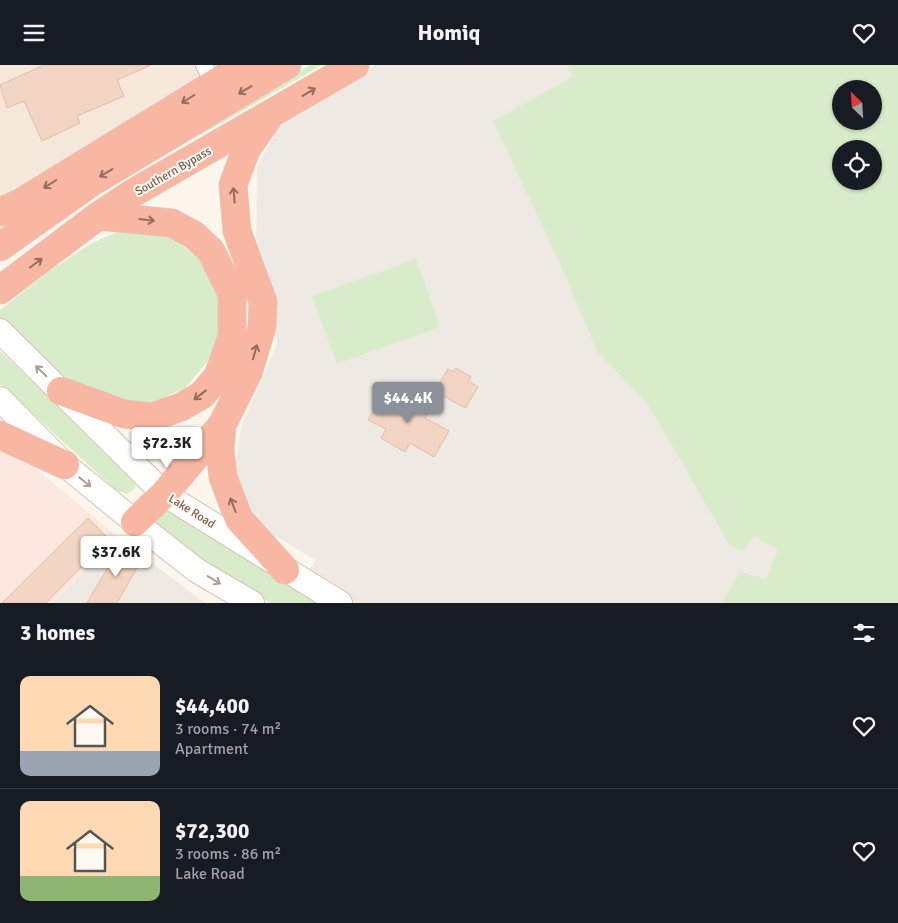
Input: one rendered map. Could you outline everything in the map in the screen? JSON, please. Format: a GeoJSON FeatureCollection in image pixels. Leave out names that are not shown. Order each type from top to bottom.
{"type":"FeatureCollection","features":[{"type":"Feature","properties":{"kind":"highway"},"geometry":{"type":"LineString","coordinates":[[0,213],[20,203],[208,74],[245,65]]}},
{"type":"Feature","properties":{"kind":"highway"},"geometry":{"type":"LineString","coordinates":[[0,247],[92,182],[287,65]]}},
{"type":"Feature","properties":{"kind":"highway","name":"Southern Bypass"},"geometry":{"type":"LineString","coordinates":[[0,291],[72,235],[133,193],[355,65]]}},
{"type":"Feature","properties":{"kind":"highway"},"geometry":{"type":"LineString","coordinates":[[134,522],[164,494],[222,425],[248,373],[262,318],[263,302],[237,231],[233,185],[246,150],[270,115]]}},
{"type":"Feature","properties":{"kind":"highway"},"geometry":{"type":"LineString","coordinates":[[61,391],[124,414],[152,417],[181,407],[202,395],[218,376],[232,337],[232,294],[212,251],[194,235],[172,223],[98,216]]}},
{"type":"Feature","properties":{"kind":"highway"},"geometry":{"type":"LineString","coordinates":[[222,425],[220,449],[223,477],[239,519],[285,570]]}},
{"type":"Feature","properties":{"kind":"highway"},"geometry":{"type":"LineString","coordinates":[[0,435],[65,465]]}},
{"type":"Feature","properties":{"kind":"main road","name":"Lake Road"},"geometry":{"type":"LineString","coordinates":[[0,331],[164,494],[340,603]]}},
{"type":"Feature","properties":{"kind":"main road"},"geometry":{"type":"LineString","coordinates":[[0,399],[65,465],[134,522],[196,570],[252,603]]}},
{"type":"Feature","properties":{"kind":"shaded area"},"geometry":{"type":"Polygon","coordinates":[[[0,65],[254,65],[0,233],[0,65]]]}},
{"type":"Feature","properties":{"kind":"shaded area"},"geometry":{"type":"Polygon","coordinates":[[[375,65],[898,65],[898,603],[287,603],[316,560],[256,525],[234,475],[241,428],[277,344],[275,294],[256,238],[257,168],[285,113],[375,65]]]}},
{"type":"Feature","properties":{"kind":"shaded area"},"geometry":{"type":"Polygon","coordinates":[[[0,444],[15,451],[116,536],[54,603],[0,603],[0,444]]]}},
{"type":"Feature","properties":{"kind":"shaded area"},"geometry":{"type":"Polygon","coordinates":[[[116,536],[205,603],[54,603],[116,536]]]}},
{"type":"Feature","properties":{"kind":"green space"},"geometry":{"type":"Polygon","coordinates":[[[310,65],[322,65],[175,150],[310,65]]]}},
{"type":"Feature","properties":{"kind":"green space"},"geometry":{"type":"Polygon","coordinates":[[[566,65],[898,65],[898,603],[722,603],[740,572],[766,579],[778,550],[754,536],[743,551],[730,546],[648,404],[597,351],[559,261],[493,121],[573,77],[566,65]]]}},
{"type":"Feature","properties":{"kind":"green space"},"geometry":{"type":"Polygon","coordinates":[[[127,228],[173,238],[203,262],[221,303],[217,350],[185,388],[151,403],[133,404],[67,382],[0,318],[0,310],[48,272],[92,243],[127,228]]]}},
{"type":"Feature","properties":{"kind":"green space"},"geometry":{"type":"Polygon","coordinates":[[[416,259],[440,327],[337,364],[312,296],[416,259]]]}},
{"type":"Feature","properties":{"kind":"green space"},"geometry":{"type":"Polygon","coordinates":[[[0,351],[136,477],[135,488],[127,494],[116,490],[0,384],[0,351]]]}},
{"type":"Feature","properties":{"kind":"green space"},"geometry":{"type":"Polygon","coordinates":[[[162,500],[325,603],[270,603],[227,579],[145,521],[162,500]]]}},
{"type":"Feature","properties":{"kind":"building"},"geometry":{"type":"Polygon","coordinates":[[[44,65],[151,65],[117,80],[124,96],[77,116],[80,123],[42,141],[24,101],[7,108],[0,85],[44,65]]]}},
{"type":"Feature","properties":{"kind":"building"},"geometry":{"type":"Polygon","coordinates":[[[456,368],[471,377],[468,381],[478,387],[465,408],[435,391],[448,369],[453,372],[456,368]]]}},
{"type":"Feature","properties":{"kind":"building"},"geometry":{"type":"Polygon","coordinates":[[[408,392],[432,406],[425,418],[449,431],[434,457],[410,443],[405,452],[381,438],[386,429],[368,420],[383,394],[401,404],[408,392]]]}},
{"type":"Feature","properties":{"kind":"building"},"geometry":{"type":"Polygon","coordinates":[[[88,518],[109,539],[46,603],[2,603],[88,518]]]}},
{"type":"Feature","properties":{"kind":"building"},"geometry":{"type":"Polygon","coordinates":[[[120,547],[142,559],[117,603],[87,603],[120,547]]]}}]}
